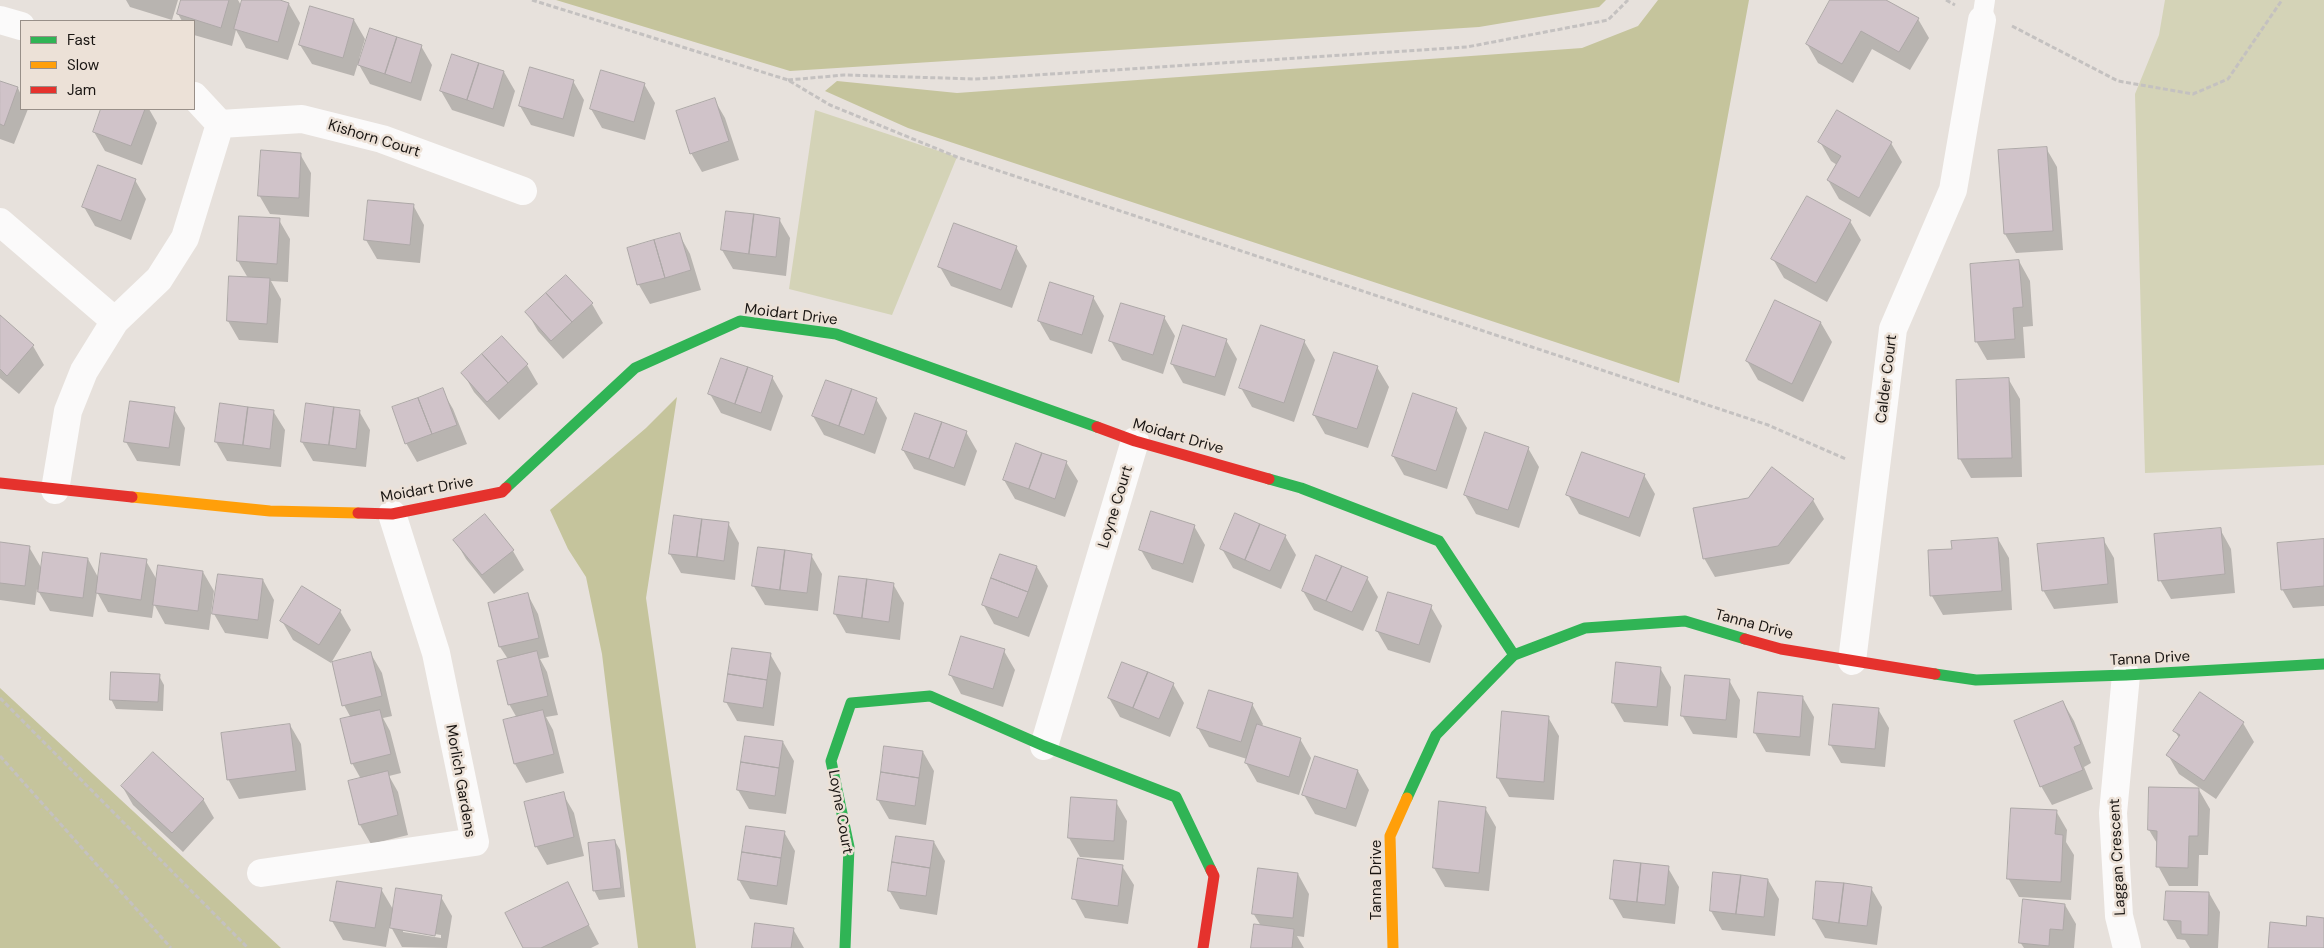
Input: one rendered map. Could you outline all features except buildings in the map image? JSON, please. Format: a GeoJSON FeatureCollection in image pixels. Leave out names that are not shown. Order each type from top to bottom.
{"type":"FeatureCollection","features":[{"type":"Feature","properties":{"kind":"street","name":"Calder Court"},"geometry":{"type":"LineString","coordinates":[[1852,661],[1893,329],[1953,190],[1984,10]]}},
{"type":"Feature","properties":{"kind":"street"},"geometry":{"type":"LineString","coordinates":[[0,20],[20,26]]}},
{"type":"Feature","properties":{"kind":"street"},"geometry":{"type":"LineString","coordinates":[[55,490],[68,411],[84,371],[115,321],[159,279],[185,238],[220,124],[195,97]]}},
{"type":"Feature","properties":{"kind":"street","name":"Kishorn Court"},"geometry":{"type":"LineString","coordinates":[[220,124],[302,119],[382,139],[523,191]]}},
{"type":"Feature","properties":{"kind":"street"},"geometry":{"type":"LineString","coordinates":[[0,222],[115,321]]}},
{"type":"Feature","properties":{"kind":"street","name":"Moidart Drive"},"geometry":{"type":"LineString","coordinates":[[0,483],[270,512],[392,514],[502,492],[635,368],[740,320],[836,334],[1136,441],[1301,488],[1439,541],[1514,655]]}},
{"type":"Feature","properties":{"kind":"street","name":"Loyne Court"},"geometry":{"type":"LineString","coordinates":[[1044,746],[1136,441]]}},
{"type":"Feature","properties":{"kind":"street","name":"Morlich Gardens"},"geometry":{"type":"LineString","coordinates":[[261,874],[475,842],[436,653],[392,514]]}},
{"type":"Feature","properties":{"kind":"street","name":"Tanna Drive"},"geometry":{"type":"LineString","coordinates":[[1393,948],[1390,836],[1436,735],[1514,655],[1585,628],[1685,621],[1781,649],[1976,680],[2126,675],[2324,664]]}},
{"type":"Feature","properties":{"kind":"street","name":"Laggan Crescent"},"geometry":{"type":"LineString","coordinates":[[2126,675],[2113,813],[2119,916],[2127,948]]}},
{"type":"Feature","properties":{"kind":"street","name":"Loyne Court"},"geometry":{"type":"LineString","coordinates":[[845,948],[849,847],[831,761],[851,703],[930,696],[1044,746],[1176,796],[1214,876],[1203,948]]}},
{"type":"Feature","properties":{"kind":"path"},"geometry":{"type":"LineString","coordinates":[[532,0],[788,80],[830,104],[957,157],[1768,425],[1876,472]]}},
{"type":"Feature","properties":{"kind":"path"},"geometry":{"type":"LineString","coordinates":[[788,80],[844,75],[975,79],[1467,47],[1608,20],[1628,0]]}},
{"type":"Feature","properties":{"kind":"path"},"geometry":{"type":"LineString","coordinates":[[1984,10],[2118,81],[2193,94],[2228,79],[2282,0]]}},
{"type":"Feature","properties":{"kind":"path"},"geometry":{"type":"LineString","coordinates":[[0,698],[248,948]]}},
{"type":"Feature","properties":{"kind":"path"},"geometry":{"type":"LineString","coordinates":[[0,756],[171,948]]}},
{"type":"Feature","properties":{"kind":"green space"},"geometry":{"type":"Polygon","coordinates":[[[556,0],[1606,0],[1599,7],[1479,27],[790,71],[556,0]]]}},
{"type":"Feature","properties":{"kind":"green space"},"geometry":{"type":"Polygon","coordinates":[[[1658,0],[1749,0],[1679,383],[908,128],[825,91],[837,81],[957,93],[1582,48],[1638,26],[1658,0]]]}},
{"type":"Feature","properties":{"kind":"green space"},"geometry":{"type":"Polygon","coordinates":[[[2165,0],[2324,0],[2324,465],[2145,473],[2135,94],[2159,35],[2165,0]]]}},
{"type":"Feature","properties":{"kind":"green space"},"geometry":{"type":"Polygon","coordinates":[[[815,110],[957,157],[892,315],[789,289],[815,110]]]}},
{"type":"Feature","properties":{"kind":"green space"},"geometry":{"type":"Polygon","coordinates":[[[677,397],[646,598],[696,948],[638,948],[602,654],[586,577],[568,549],[550,510],[646,428],[677,397]]]}},
{"type":"Feature","properties":{"kind":"green space"},"geometry":{"type":"Polygon","coordinates":[[[0,688],[281,948],[0,948],[0,688]]]}},
{"type":"Feature","properties":{"kind":"traffic: fast"},"geometry":{"type":"LineString","coordinates":[[506,488],[635,368],[740,321],[836,334],[1097,427]]}},
{"type":"Feature","properties":{"kind":"traffic: fast"},"geometry":{"type":"LineString","coordinates":[[1269,479],[1301,488],[1439,541],[1514,655]]}},
{"type":"Feature","properties":{"kind":"traffic: fast"},"geometry":{"type":"LineString","coordinates":[[1407,798],[1436,735],[1514,655],[1585,628],[1685,621],[1745,639]]}},
{"type":"Feature","properties":{"kind":"traffic: fast"},"geometry":{"type":"LineString","coordinates":[[1935,674],[1976,680],[2126,675],[2324,664]]}},
{"type":"Feature","properties":{"kind":"traffic: fast"},"geometry":{"type":"LineString","coordinates":[[845,948],[849,847],[831,761],[851,703],[930,696],[1044,746],[1176,797],[1211,870]]}},
{"type":"Feature","properties":{"kind":"traffic: slow"},"geometry":{"type":"LineString","coordinates":[[132,497],[270,511],[358,513]]}},
{"type":"Feature","properties":{"kind":"traffic: slow"},"geometry":{"type":"LineString","coordinates":[[1393,948],[1390,836],[1407,798]]}},
{"type":"Feature","properties":{"kind":"traffic: jam"},"geometry":{"type":"LineString","coordinates":[[1097,427],[1135,441],[1269,479]]}},
{"type":"Feature","properties":{"kind":"traffic: jam"},"geometry":{"type":"LineString","coordinates":[[0,483],[132,497]]}},
{"type":"Feature","properties":{"kind":"traffic: jam"},"geometry":{"type":"LineString","coordinates":[[358,513],[392,514],[502,492],[506,488]]}},
{"type":"Feature","properties":{"kind":"traffic: jam"},"geometry":{"type":"LineString","coordinates":[[1745,639],[1781,649],[1935,674]]}},
{"type":"Feature","properties":{"kind":"traffic: jam"},"geometry":{"type":"LineString","coordinates":[[1203,948],[1214,876],[1211,870]]}}]}
